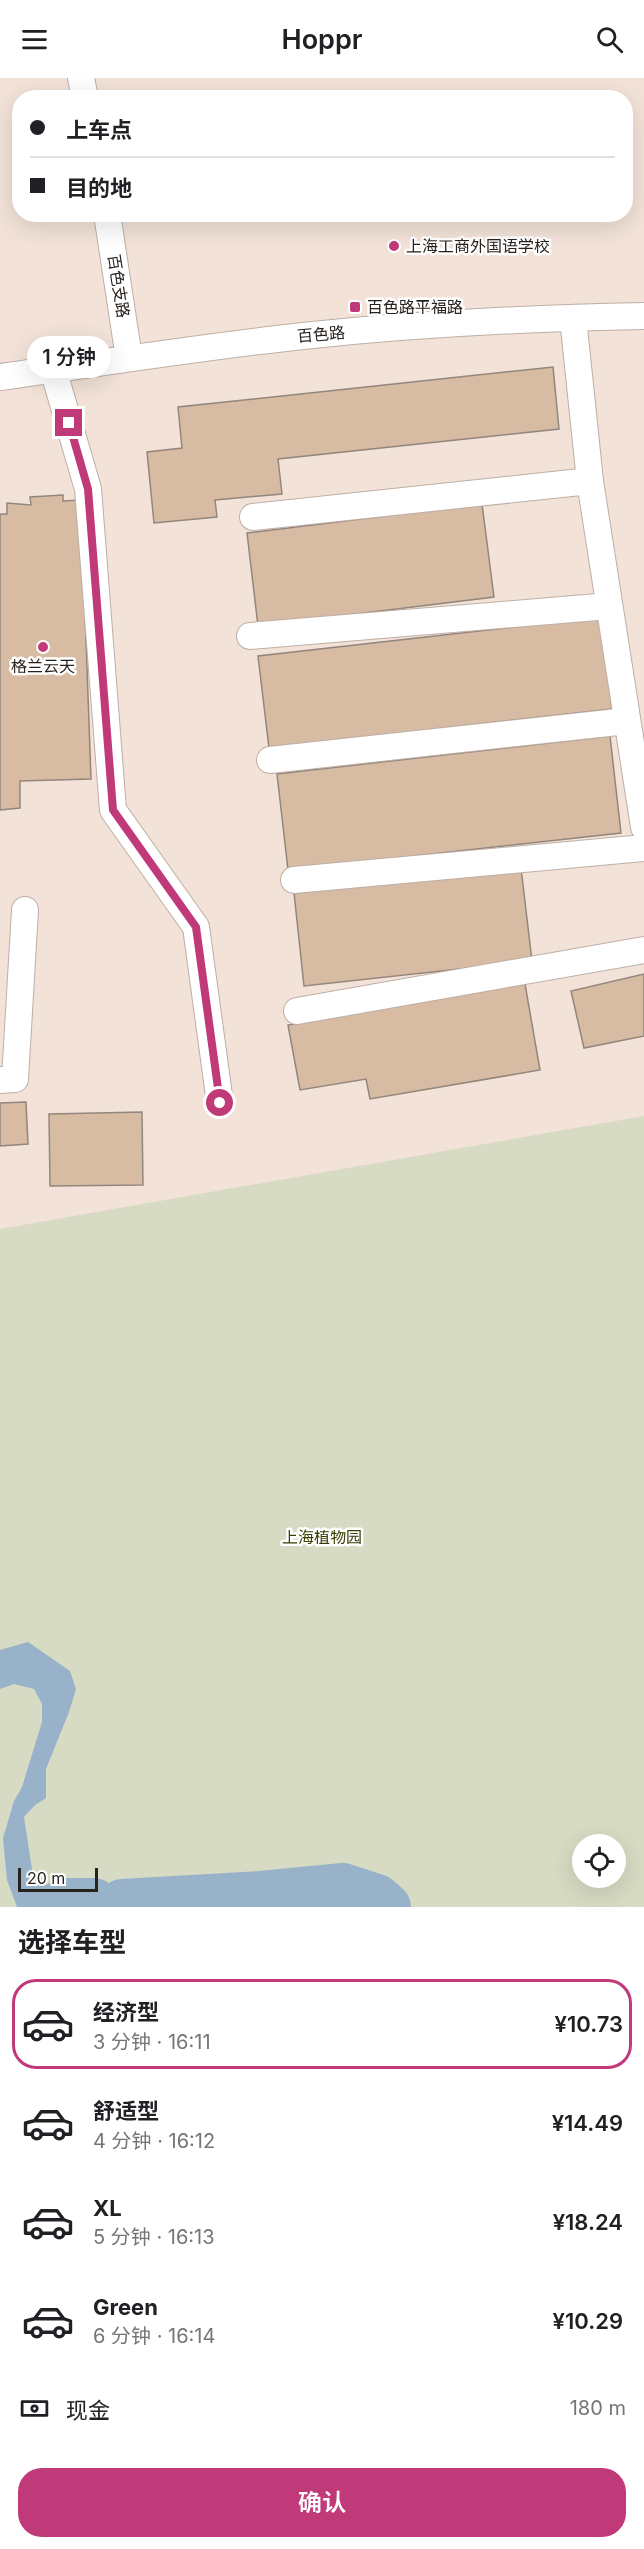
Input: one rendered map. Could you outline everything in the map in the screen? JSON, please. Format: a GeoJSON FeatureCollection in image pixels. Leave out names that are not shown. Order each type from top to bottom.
{"type":"FeatureCollection","features":[{"type":"Feature","properties":{"kind":"street","name":"百色支路"},"geometry":{"type":"LineString","coordinates":[[108,222],[129,358]]}},
{"type":"Feature","properties":{"kind":"street","name":"百色路"},"geometry":{"type":"LineString","coordinates":[[0,377],[305,336],[417,326],[644,316]]}},
{"type":"Feature","properties":{"kind":"street"},"geometry":{"type":"LineString","coordinates":[[573,318],[590,481],[644,827]]}},
{"type":"Feature","properties":{"kind":"street"},"geometry":{"type":"LineString","coordinates":[[53,369],[88,489],[113,810],[196,927],[220,1103]]}},
{"type":"Feature","properties":{"kind":"street"},"geometry":{"type":"LineString","coordinates":[[253,517],[590,481]]}},
{"type":"Feature","properties":{"kind":"street"},"geometry":{"type":"LineString","coordinates":[[250,636],[609,606]]}},
{"type":"Feature","properties":{"kind":"street"},"geometry":{"type":"LineString","coordinates":[[270,760],[627,721]]}},
{"type":"Feature","properties":{"kind":"street"},"geometry":{"type":"LineString","coordinates":[[294,880],[644,848]]}},
{"type":"Feature","properties":{"kind":"street"},"geometry":{"type":"LineString","coordinates":[[0,1080],[15,1079],[25,910]]}},
{"type":"Feature","properties":{"kind":"street"},"geometry":{"type":"LineString","coordinates":[[297,1011],[644,950]]}},
{"type":"Feature","properties":{"kind":"green space","name":"上海植物园"},"geometry":{"type":"Polygon","coordinates":[[[644,1116],[644,1907],[0,1907],[0,1229],[644,1116]]]}},
{"type":"Feature","properties":{"kind":"water"},"geometry":{"type":"Polygon","coordinates":[[[28,1642],[70,1671],[76,1689],[46,1769],[46,1798],[35,1805],[24,1817],[33,1876],[58,1892],[63,1901],[63,1907],[17,1907],[7,1880],[3,1838],[42,1722],[42,1704],[34,1689],[14,1684],[0,1689],[0,1650],[28,1642]]]}},
{"type":"Feature","properties":{"kind":"building"},"geometry":{"type":"Polygon","coordinates":[[[553,367],[559,429],[278,459],[282,494],[215,500],[217,517],[154,523],[147,452],[182,448],[178,407],[553,367]]]}},
{"type":"Feature","properties":{"kind":"building","name":"格兰云天"},"geometry":{"type":"Polygon","coordinates":[[[63,495],[63,501],[81,500],[91,779],[20,781],[20,808],[0,810],[0,514],[7,514],[7,503],[31,505],[30,497],[63,495]]]}},
{"type":"Feature","properties":{"kind":"building"},"geometry":{"type":"Polygon","coordinates":[[[482,504],[494,597],[258,626],[247,533],[482,504]]]}},
{"type":"Feature","properties":{"kind":"building"},"geometry":{"type":"Polygon","coordinates":[[[602,617],[612,709],[269,748],[258,656],[602,617]]]}},
{"type":"Feature","properties":{"kind":"building"},"geometry":{"type":"Polygon","coordinates":[[[610,736],[621,833],[288,870],[277,774],[610,736]]]}},
{"type":"Feature","properties":{"kind":"building"},"geometry":{"type":"Polygon","coordinates":[[[521,868],[532,961],[304,986],[294,893],[521,868]]]}},
{"type":"Feature","properties":{"kind":"building"},"geometry":{"type":"Polygon","coordinates":[[[644,974],[644,1036],[584,1048],[571,991],[644,974]]]}},
{"type":"Feature","properties":{"kind":"building"},"geometry":{"type":"Polygon","coordinates":[[[525,984],[540,1070],[370,1099],[366,1079],[300,1090],[288,1025],[525,984]]]}},
{"type":"Feature","properties":{"kind":"building"},"geometry":{"type":"Polygon","coordinates":[[[26,1102],[28,1144],[0,1146],[0,1103],[26,1102]]]}},
{"type":"Feature","properties":{"kind":"building"},"geometry":{"type":"Polygon","coordinates":[[[142,1112],[143,1185],[50,1186],[49,1114],[142,1112]]]}},
{"type":"Feature","properties":{"kind":"waterway"},"geometry":{"type":"LineString","coordinates":[[122,1903],[261,1895],[343,1887],[377,1898],[387,1907]]}},
{"type":"Feature","properties":{"kind":"waterway"},"geometry":{"type":"LineString","coordinates":[[64,1902],[94,1902]]}},
{"type":"Feature","properties":{"kind":"place","name":"上海工商外国语学校"},"geometry":{"type":"Point","coordinates":[394,246]}},
{"type":"Feature","properties":{"kind":"place","name":"百色路平福路"},"geometry":{"type":"Point","coordinates":[355,307]}},
{"type":"Feature","properties":{"kind":"place","name":"格兰云天"},"geometry":{"type":"Point","coordinates":[43,647]}},
{"type":"Feature","properties":{"kind":"route"},"geometry":{"type":"LineString","coordinates":[[69,423],[88,489],[113,810],[196,927],[220,1103]]}}]}
